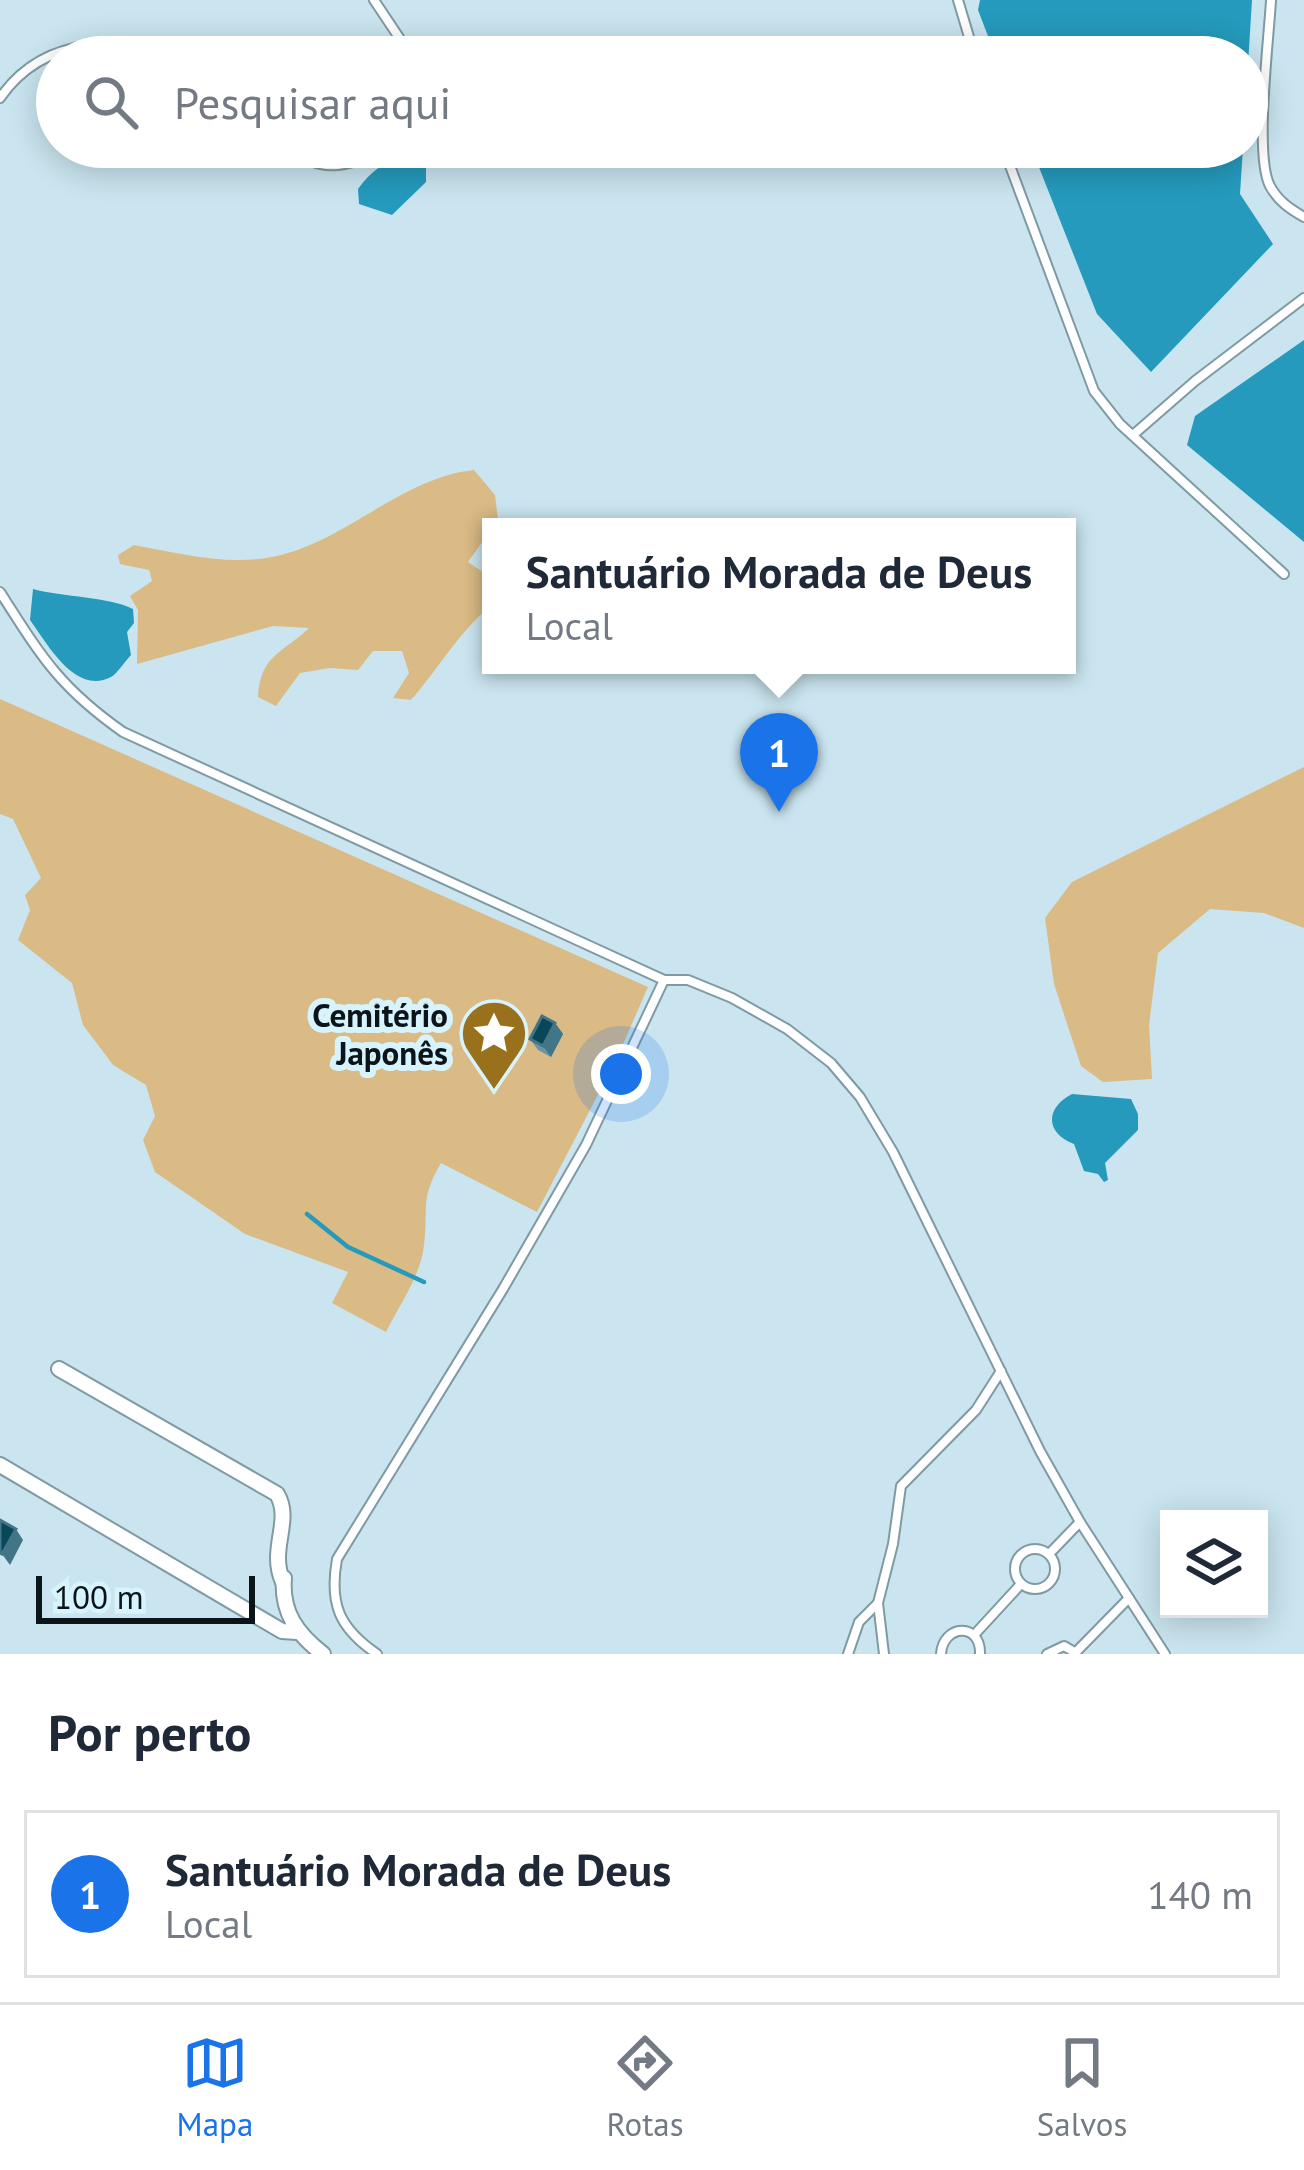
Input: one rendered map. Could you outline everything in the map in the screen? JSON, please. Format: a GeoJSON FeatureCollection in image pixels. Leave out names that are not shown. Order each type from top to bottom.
{"type":"FeatureCollection","features":[{"type":"Feature","properties":{"kind":"street"},"geometry":{"type":"LineString","coordinates":[[59,1370],[277,1494],[284,1510],[276,1567],[285,1575],[289,1616],[297,1632],[323,1654]]}},
{"type":"Feature","properties":{"kind":"street"},"geometry":{"type":"LineString","coordinates":[[0,1465],[282,1631],[297,1632]]}},
{"type":"Feature","properties":{"kind":"lane"},"geometry":{"type":"LineString","coordinates":[[374,0],[398,36]]}},
{"type":"Feature","properties":{"kind":"lane"},"geometry":{"type":"LineString","coordinates":[[958,0],[968,36]]}},
{"type":"Feature","properties":{"kind":"lane"},"geometry":{"type":"LineString","coordinates":[[1268,63],[1271,0]]}},
{"type":"Feature","properties":{"kind":"lane"},"geometry":{"type":"LineString","coordinates":[[0,98],[36,62]]}},
{"type":"Feature","properties":{"kind":"lane"},"geometry":{"type":"LineString","coordinates":[[1011,168],[1094,391],[1132,435],[1284,574]]}},
{"type":"Feature","properties":{"kind":"lane"},"geometry":{"type":"LineString","coordinates":[[1266,168],[1268,183],[1285,206],[1304,217]]}},
{"type":"Feature","properties":{"kind":"lane"},"geometry":{"type":"LineString","coordinates":[[1132,435],[1304,298]]}},
{"type":"Feature","properties":{"kind":"lane"},"geometry":{"type":"LineString","coordinates":[[0,592],[52,673],[80,702],[122,732],[664,980],[688,980],[732,998],[787,1029],[831,1063],[860,1097],[893,1152],[1080,1522],[1166,1654]]}},
{"type":"Feature","properties":{"kind":"lane"},"geometry":{"type":"LineString","coordinates":[[377,1654],[353,1637],[338,1611],[332,1587],[337,1559],[586,1145],[664,980]]}},
{"type":"Feature","properties":{"kind":"lane"},"geometry":{"type":"LineString","coordinates":[[882,1654],[878,1603],[901,1486],[976,1410],[1001,1371]]}},
{"type":"Feature","properties":{"kind":"lane"},"geometry":{"type":"LineString","coordinates":[[1049,1554],[1080,1522]]}},
{"type":"Feature","properties":{"kind":"lane"},"geometry":{"type":"LineString","coordinates":[[1025,1551],[1049,1554],[1055,1565],[1054,1578],[1045,1587],[1021,1584],[1015,1573],[1016,1560],[1025,1551]]}},
{"type":"Feature","properties":{"kind":"lane"},"geometry":{"type":"LineString","coordinates":[[975,1634],[1021,1584]]}},
{"type":"Feature","properties":{"kind":"lane"},"geometry":{"type":"LineString","coordinates":[[1047,1654],[1064,1646],[1076,1653],[1129,1598]]}},
{"type":"Feature","properties":{"kind":"lane"},"geometry":{"type":"LineString","coordinates":[[848,1654],[860,1622],[878,1603]]}},
{"type":"Feature","properties":{"kind":"lane"},"geometry":{"type":"LineString","coordinates":[[941,1654],[942,1640],[951,1631],[964,1629],[975,1634],[980,1654]]}},
{"type":"Feature","properties":{"kind":"shaded area"},"geometry":{"type":"Polygon","coordinates":[[[474,470],[495,495],[498,518],[482,518],[482,542],[468,562],[482,571],[482,613],[411,700],[393,698],[409,673],[402,651],[373,651],[358,670],[300,673],[276,706],[258,697],[268,663],[309,628],[273,626],[137,664],[138,610],[130,596],[152,581],[149,570],[120,564],[118,555],[134,545],[220,559],[272,557],[324,539],[447,475],[474,470]]]}},
{"type":"Feature","properties":{"kind":"shaded area"},"geometry":{"type":"Polygon","coordinates":[[[0,699],[648,987],[617,1058],[537,1212],[441,1163],[427,1195],[419,1268],[386,1332],[332,1303],[348,1272],[245,1234],[155,1172],[143,1140],[155,1116],[146,1085],[113,1065],[83,1025],[72,983],[18,940],[30,910],[25,895],[41,878],[13,819],[0,814],[0,699]]]}},
{"type":"Feature","properties":{"kind":"shaded area"},"geometry":{"type":"Polygon","coordinates":[[[1304,767],[1304,928],[1264,913],[1210,909],[1158,953],[1149,1025],[1152,1079],[1103,1082],[1081,1066],[1054,984],[1045,918],[1072,882],[1304,767]]]}},
{"type":"Feature","properties":{"kind":"water"},"geometry":{"type":"Polygon","coordinates":[[[980,0],[1252,0],[1250,36],[988,36],[978,10],[980,0]]]}},
{"type":"Feature","properties":{"kind":"water"},"geometry":{"type":"Polygon","coordinates":[[[426,168],[426,182],[392,215],[359,204],[358,189],[377,169],[426,168]]]}},
{"type":"Feature","properties":{"kind":"water"},"geometry":{"type":"Polygon","coordinates":[[[1039,168],[1242,168],[1240,194],[1273,244],[1151,372],[1097,314],[1039,168]]]}},
{"type":"Feature","properties":{"kind":"water"},"geometry":{"type":"Polygon","coordinates":[[[1304,340],[1304,542],[1187,445],[1195,416],[1304,340]]]}},
{"type":"Feature","properties":{"kind":"water"},"geometry":{"type":"Polygon","coordinates":[[[33,589],[133,609],[134,623],[127,632],[131,655],[111,677],[98,681],[74,673],[30,620],[33,589]]]}},
{"type":"Feature","properties":{"kind":"water"},"geometry":{"type":"Polygon","coordinates":[[[1072,1094],[1131,1099],[1138,1114],[1138,1130],[1105,1163],[1108,1180],[1104,1182],[1098,1174],[1084,1171],[1074,1144],[1054,1127],[1053,1113],[1072,1094]]]}},
{"type":"Feature","properties":{"kind":"building"},"geometry":{"type":"Polygon","coordinates":[[[542,1016],[555,1023],[543,1046],[530,1039],[542,1016]]]}},
{"type":"Feature","properties":{"kind":"building"},"geometry":{"type":"Polygon","coordinates":[[[0,1520],[16,1529],[2,1554],[0,1553],[0,1520]]]}},
{"type":"Feature","properties":{"kind":"waterway"},"geometry":{"type":"LineString","coordinates":[[307,1214],[348,1247],[424,1282]]}},
{"type":"Feature","properties":{"kind":"place","name":"Santuário Morada de Deus"},"geometry":{"type":"Point","coordinates":[779,812]}},
{"type":"Feature","properties":{"kind":"place","name":"Cemitério Japonês"},"geometry":{"type":"Point","coordinates":[494,1092]}}]}
